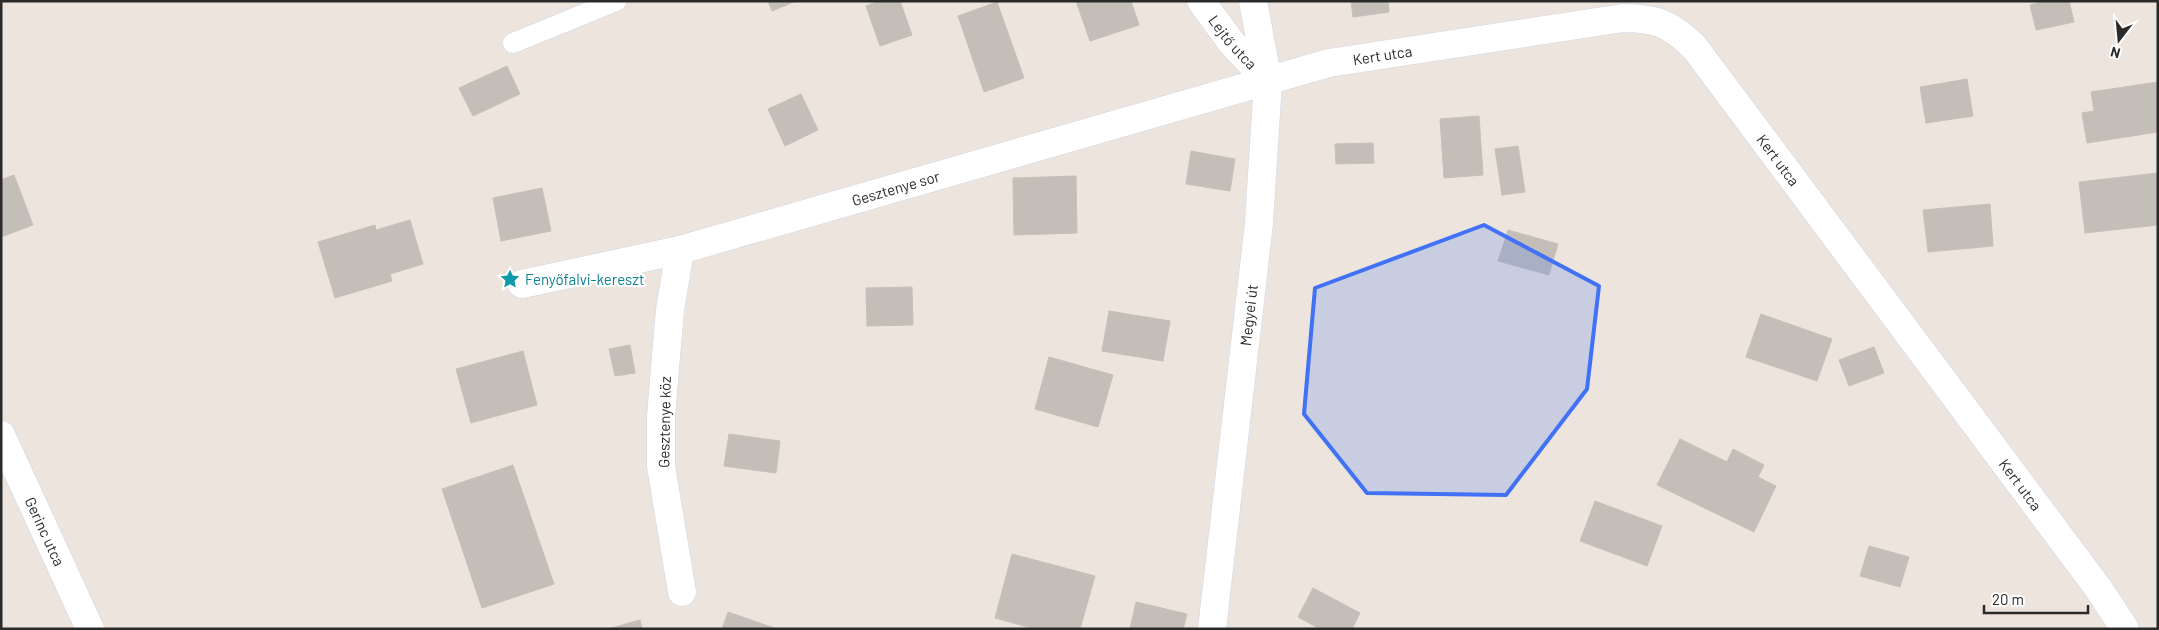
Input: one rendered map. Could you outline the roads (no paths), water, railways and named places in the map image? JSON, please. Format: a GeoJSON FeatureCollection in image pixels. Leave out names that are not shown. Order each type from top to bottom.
{"type":"FeatureCollection","features":[{"type":"Feature","properties":{"kind":"street","name":"Lejtő utca"},"geometry":{"type":"LineString","coordinates":[[1201,1],[1231,42],[1268,81]]}},
{"type":"Feature","properties":{"kind":"street","name":"Megyei út"},"geometry":{"type":"LineString","coordinates":[[1212,629],[1259,223],[1268,81],[1253,1]]}},
{"type":"Feature","properties":{"kind":"street","name":"Kert utca"},"geometry":{"type":"LineString","coordinates":[[1268,81],[1328,63],[1623,18],[1654,20],[1679,32],[1701,56],[2098,588],[2125,629]]}},
{"type":"Feature","properties":{"kind":"street","name":"Gesztenye sor"},"geometry":{"type":"LineString","coordinates":[[522,284],[680,250],[1268,81]]}},
{"type":"Feature","properties":{"kind":"street","name":"Gesztenye köz"},"geometry":{"type":"LineString","coordinates":[[680,250],[670,310],[661,417],[661,466],[682,592]]}},
{"type":"Feature","properties":{"kind":"street","name":"Gerinc utca"},"geometry":{"type":"LineString","coordinates":[[1,435],[90,629]]}},
{"type":"Feature","properties":{"kind":"lane"},"geometry":{"type":"LineString","coordinates":[[513,43],[616,1]]}},
{"type":"Feature","properties":{"kind":"place","name":"Fenyőfalvi-kereszt"},"geometry":{"type":"Point","coordinates":[510,279]}}]}
